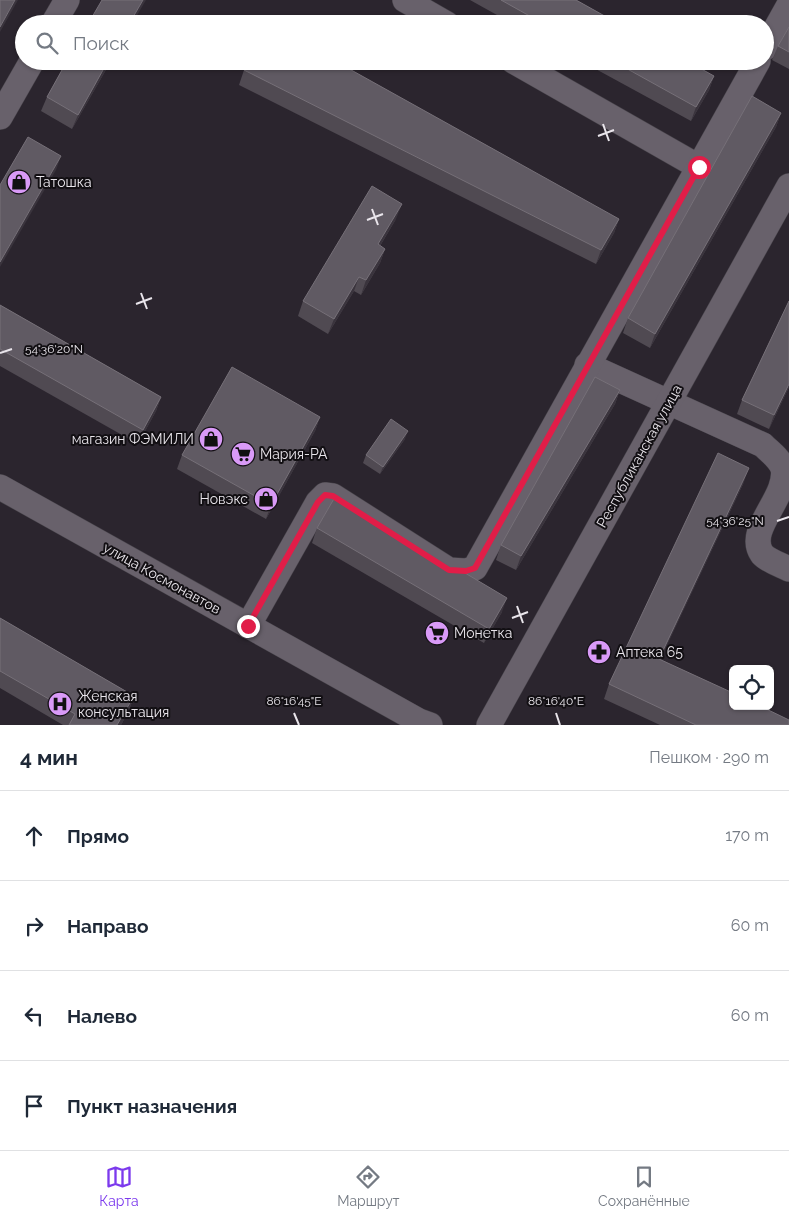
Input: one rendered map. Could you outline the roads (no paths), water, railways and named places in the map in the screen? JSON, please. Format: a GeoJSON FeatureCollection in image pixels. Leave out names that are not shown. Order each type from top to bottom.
{"type":"FeatureCollection","features":[{"type":"Feature","properties":{"kind":"street"},"geometry":{"type":"LineString","coordinates":[[58,15],[67,0]]}},
{"type":"Feature","properties":{"kind":"street"},"geometry":{"type":"LineString","coordinates":[[405,0],[431,15]]}},
{"type":"Feature","properties":{"kind":"street"},"geometry":{"type":"LineString","coordinates":[[774,32],[789,5]]}},
{"type":"Feature","properties":{"kind":"street"},"geometry":{"type":"LineString","coordinates":[[0,117],[27,70]]}},
{"type":"Feature","properties":{"kind":"street"},"geometry":{"type":"LineString","coordinates":[[529,70],[699,167]]}},
{"type":"Feature","properties":{"kind":"street"},"geometry":{"type":"LineString","coordinates":[[248,626],[318,502],[325,495],[333,496],[449,570],[466,571],[475,568],[587,364],[753,70]]}},
{"type":"Feature","properties":{"kind":"street","name":"Республиканская улица"},"geometry":{"type":"LineString","coordinates":[[489,725],[789,186]]}},
{"type":"Feature","properties":{"kind":"street"},"geometry":{"type":"LineString","coordinates":[[587,364],[668,404],[763,445],[776,457],[785,475],[784,487],[760,533],[758,544],[763,555],[789,568]]}},
{"type":"Feature","properties":{"kind":"street","name":"улица Космонавтов"},"geometry":{"type":"LineString","coordinates":[[0,487],[422,724]]}},
{"type":"Feature","properties":{"kind":"place","name":"Татошка"},"geometry":{"type":"Point","coordinates":[19,182]}},
{"type":"Feature","properties":{"kind":"place","name":"магазин ФЭМИЛИ"},"geometry":{"type":"Point","coordinates":[211,439]}},
{"type":"Feature","properties":{"kind":"place","name":"Мария-РА"},"geometry":{"type":"Point","coordinates":[243,454]}},
{"type":"Feature","properties":{"kind":"place","name":"Новэкс"},"geometry":{"type":"Point","coordinates":[266,499]}},
{"type":"Feature","properties":{"kind":"place","name":"Монетка"},"geometry":{"type":"Point","coordinates":[437,633]}},
{"type":"Feature","properties":{"kind":"place","name":"Аптека 65"},"geometry":{"type":"Point","coordinates":[599,652]}},
{"type":"Feature","properties":{"kind":"place","name":"Женская консультация"},"geometry":{"type":"Point","coordinates":[60,704]}}]}
